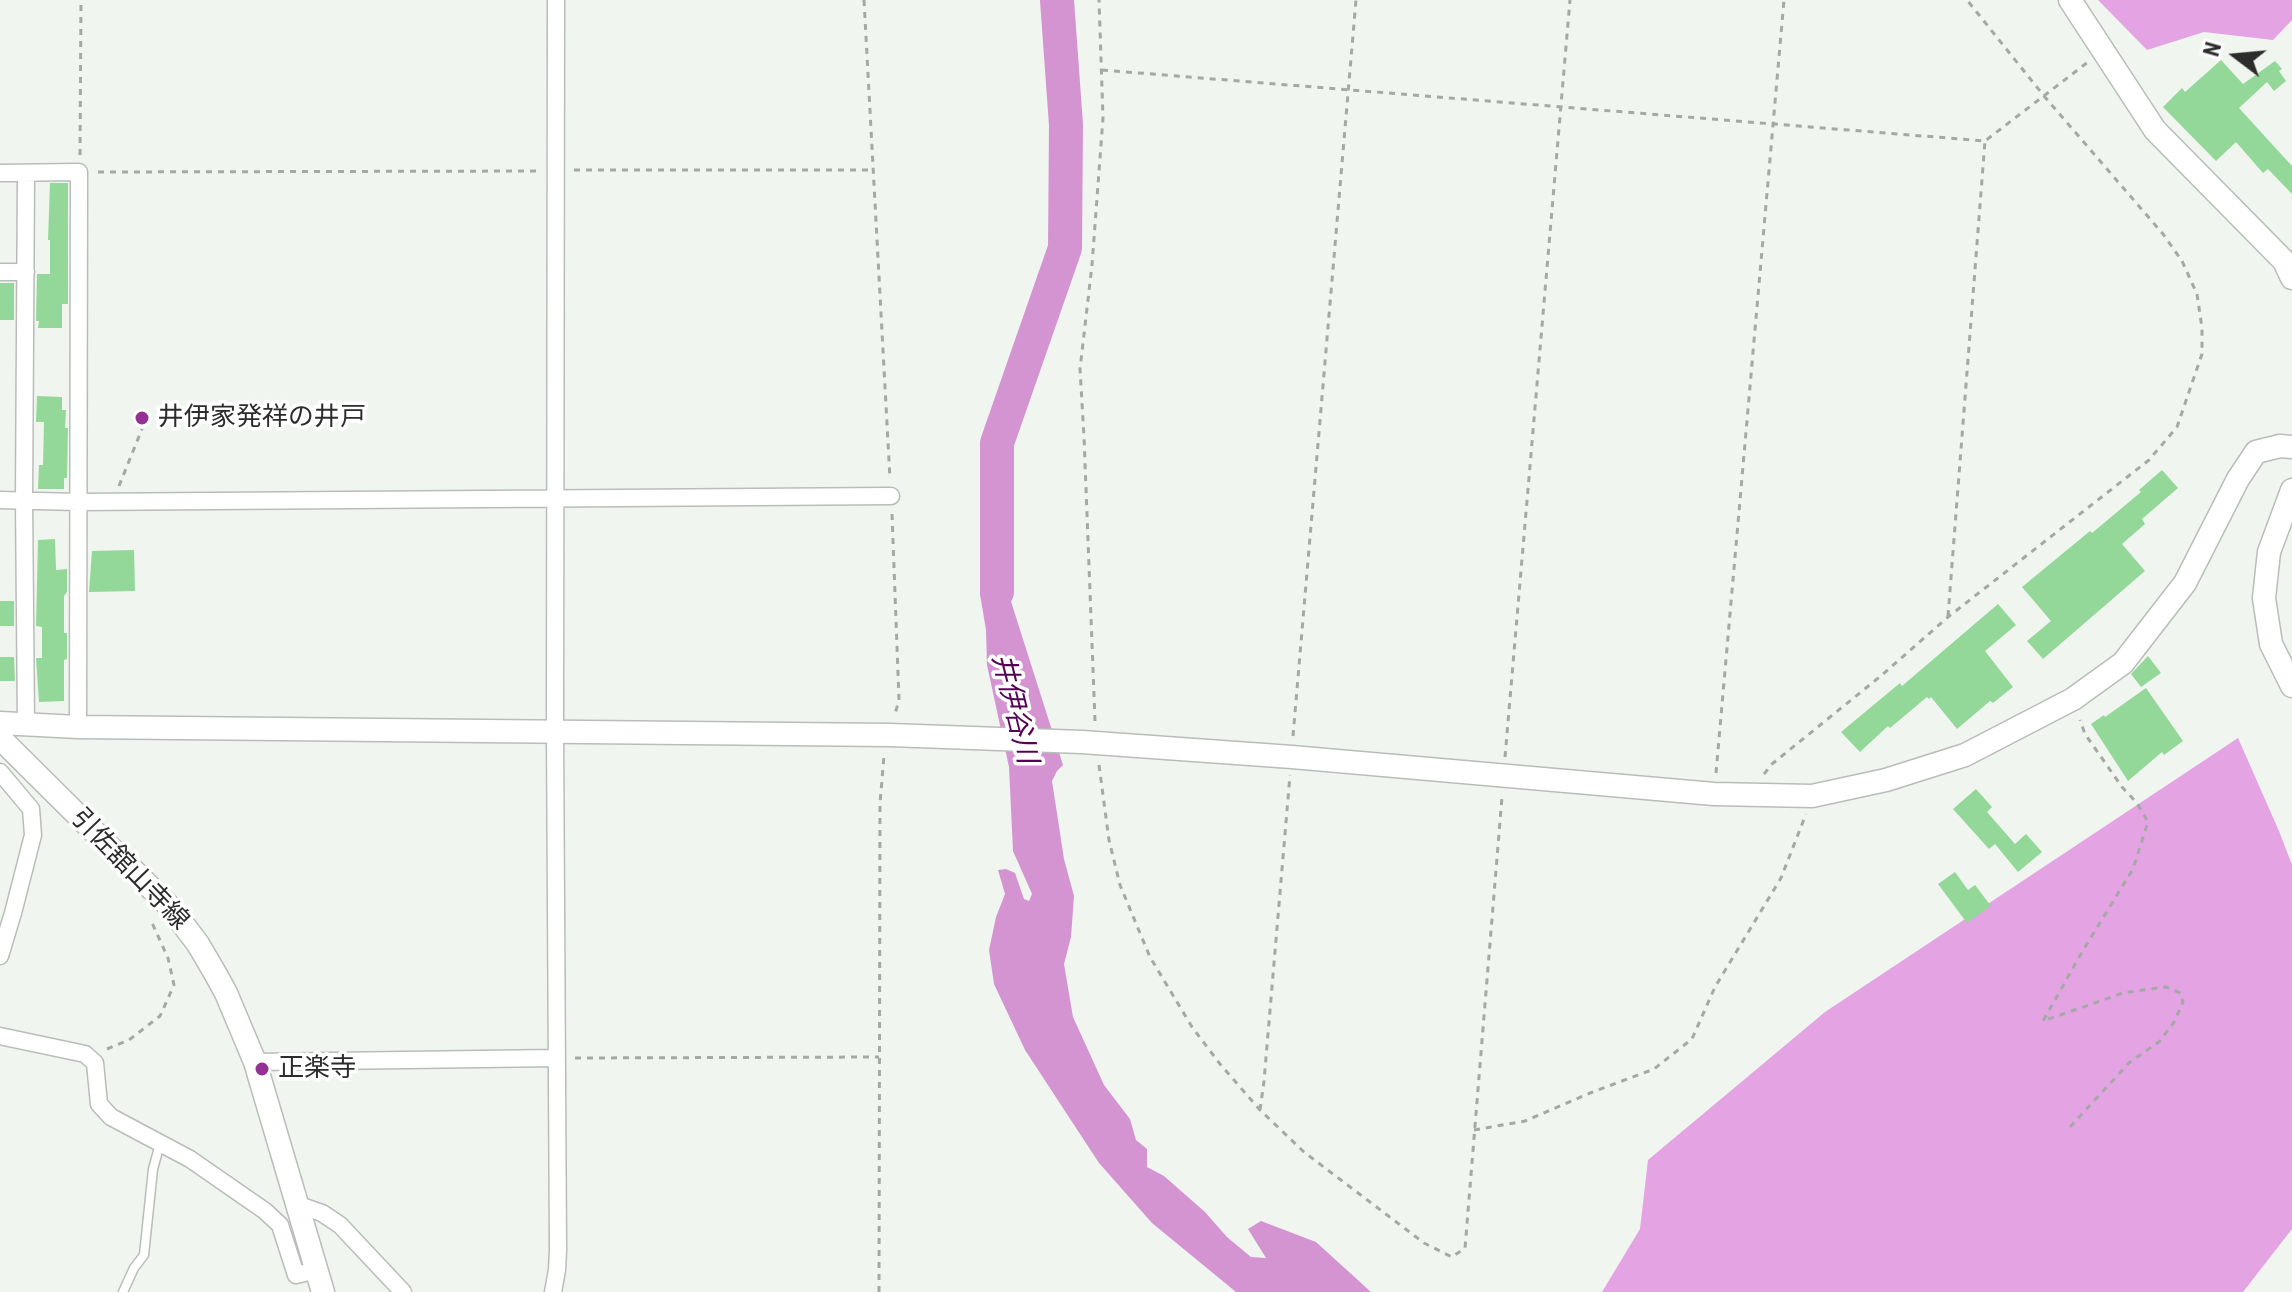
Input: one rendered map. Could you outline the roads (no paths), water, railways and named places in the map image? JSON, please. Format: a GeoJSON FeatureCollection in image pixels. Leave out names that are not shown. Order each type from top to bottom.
{"type":"FeatureCollection","features":[{"type":"Feature","properties":{"kind":"street"},"geometry":{"type":"LineString","coordinates":[[553,1292],[558,1250],[556,0]]}},
{"type":"Feature","properties":{"kind":"street"},"geometry":{"type":"LineString","coordinates":[[2070,0],[2155,130],[2284,261],[2292,278]]}},
{"type":"Feature","properties":{"kind":"street"},"geometry":{"type":"LineString","coordinates":[[0,173],[79,172],[78,727]]}},
{"type":"Feature","properties":{"kind":"street"},"geometry":{"type":"LineString","coordinates":[[26,173],[26,724]]}},
{"type":"Feature","properties":{"kind":"street"},"geometry":{"type":"LineString","coordinates":[[0,272],[26,272]]}},
{"type":"Feature","properties":{"kind":"street"},"geometry":{"type":"LineString","coordinates":[[0,723],[78,727],[890,735],[1089,743],[1504,774],[1714,794],[1812,796],[1886,780],[1965,755],[2073,699],[2123,663],[2185,583],[2238,479],[2256,452],[2280,446],[2292,447]]}},
{"type":"Feature","properties":{"kind":"street"},"geometry":{"type":"LineString","coordinates":[[2292,490],[2269,552],[2264,598],[2271,644],[2292,686]]}},
{"type":"Feature","properties":{"kind":"street"},"geometry":{"type":"LineString","coordinates":[[0,500],[891,496]]}},
{"type":"Feature","properties":{"kind":"street","name":"引佐舘山寺線"},"geometry":{"type":"LineString","coordinates":[[0,739],[170,907],[198,944],[226,993],[255,1062],[320,1281]]}},
{"type":"Feature","properties":{"kind":"street"},"geometry":{"type":"LineString","coordinates":[[0,772],[31,809],[33,835],[0,956]]}},
{"type":"Feature","properties":{"kind":"street"},"geometry":{"type":"LineString","coordinates":[[0,1036],[85,1054],[95,1063],[99,1104],[111,1117],[190,1159],[265,1211],[280,1225],[296,1275],[320,1281]]}},
{"type":"Feature","properties":{"kind":"street"},"geometry":{"type":"LineString","coordinates":[[255,1062],[556,1058]]}},
{"type":"Feature","properties":{"kind":"street"},"geometry":{"type":"LineString","coordinates":[[296,1204],[322,1213],[340,1225],[403,1292]]}},
{"type":"Feature","properties":{"kind":"lane"},"geometry":{"type":"LineString","coordinates":[[123,1292],[144,1255],[153,1169],[160,1143]]}},
{"type":"Feature","properties":{"kind":"water"},"geometry":{"type":"Polygon","coordinates":[[[1004,547],[1001,570],[1063,765],[1052,781],[1064,859],[1074,896],[1071,937],[1064,964],[1073,1017],[1104,1085],[1130,1119],[1136,1140],[1147,1149],[1147,1167],[1164,1176],[1251,1257],[1266,1258],[1248,1229],[1261,1221],[1316,1242],[1371,1292],[1236,1292],[1152,1223],[1099,1163],[1025,1050],[994,984],[989,950],[1005,894],[998,870],[1015,873],[1024,899],[1029,901],[1032,894],[1013,851],[1009,767],[987,665],[986,630],[980,594],[981,548],[1004,547]]]}},
{"type":"Feature","properties":{"kind":"waterway","name":"井伊谷川"},"geometry":{"type":"LineString","coordinates":[[997,592],[997,443],[1065,248],[1066,125],[1057,0]]}},
{"type":"Feature","properties":{"kind":"place","name":"井伊家発祥の井戸"},"geometry":{"type":"Point","coordinates":[142,418]}},
{"type":"Feature","properties":{"kind":"place","name":"正楽寺"},"geometry":{"type":"Point","coordinates":[262,1069]}}]}
